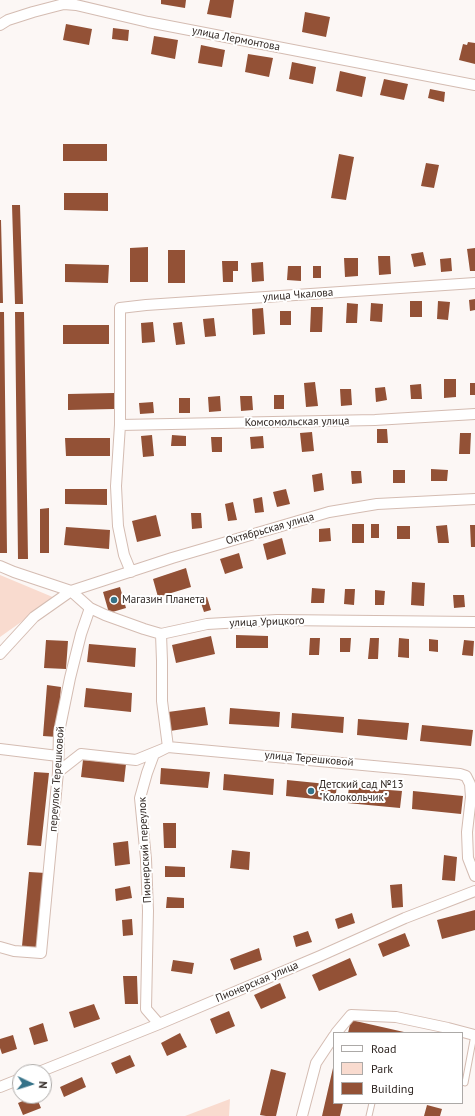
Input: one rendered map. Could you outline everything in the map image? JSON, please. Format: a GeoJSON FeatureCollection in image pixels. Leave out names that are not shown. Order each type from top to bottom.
{"type":"FeatureCollection","features":[{"type":"Feature","properties":{"kind":"street","name":"улица Лермонтова"},"geometry":{"type":"LineString","coordinates":[[0,25],[8,20],[48,8],[64,4],[76,5],[148,22],[475,85]]}},
{"type":"Feature","properties":{"kind":"street","name":"улица Чкалова"},"geometry":{"type":"LineString","coordinates":[[120,425],[120,308],[475,283]]}},
{"type":"Feature","properties":{"kind":"street","name":"Комсомольская улица"},"geometry":{"type":"LineString","coordinates":[[120,425],[375,420],[475,414]]}},
{"type":"Feature","properties":{"kind":"street"},"geometry":{"type":"LineString","coordinates":[[120,425],[116,486],[118,526],[124,555],[131,572]]}},
{"type":"Feature","properties":{"kind":"street","name":"Октябрьская улица"},"geometry":{"type":"LineString","coordinates":[[0,654],[34,617],[71,591],[172,558],[329,512],[377,504],[475,499]]}},
{"type":"Feature","properties":{"kind":"street"},"geometry":{"type":"LineString","coordinates":[[0,566],[71,591]]}},
{"type":"Feature","properties":{"kind":"street","name":"улица Урицкого"},"geometry":{"type":"LineString","coordinates":[[71,591],[90,608],[161,634],[207,624],[277,620],[475,622]]}},
{"type":"Feature","properties":{"kind":"street","name":"переулок Терешковой"},"geometry":{"type":"LineString","coordinates":[[0,947],[14,951],[41,953],[58,772],[60,732],[70,678],[81,634],[90,608]]}},
{"type":"Feature","properties":{"kind":"street"},"geometry":{"type":"LineString","coordinates":[[161,634],[162,701],[168,747]]}},
{"type":"Feature","properties":{"kind":"street","name":"улица Терешковой"},"geometry":{"type":"LineString","coordinates":[[58,772],[81,754],[136,760],[168,747],[460,774],[466,776],[470,784],[471,797],[467,832],[468,858],[475,876]]}},
{"type":"Feature","properties":{"kind":"street","name":"Пионерский переулок"},"geometry":{"type":"LineString","coordinates":[[159,1024],[146,1009],[148,904],[146,859],[140,798],[154,754],[168,747]]}},
{"type":"Feature","properties":{"kind":"street"},"geometry":{"type":"LineString","coordinates":[[0,749],[58,756]]}},
{"type":"Feature","properties":{"kind":"street","name":"Пионерская улица"},"geometry":{"type":"LineString","coordinates":[[52,1067],[159,1024],[406,918],[475,891]]}},
{"type":"Feature","properties":{"kind":"street"},"geometry":{"type":"LineString","coordinates":[[337,1032],[351,1016],[396,1017],[475,1035]]}},
{"type":"Feature","properties":{"kind":"street"},"geometry":{"type":"LineString","coordinates":[[302,1116],[316,1063],[333,1038]]}},
{"type":"Feature","properties":{"kind":"street"},"geometry":{"type":"LineString","coordinates":[[0,1087],[12,1083]]}},
{"type":"Feature","properties":{"kind":"lane"},"geometry":{"type":"LineString","coordinates":[[463,1082],[465,1083],[475,1035]]}},
{"type":"Feature","properties":{"kind":"lane"},"geometry":{"type":"LineString","coordinates":[[369,1116],[372,1104]]}},
{"type":"Feature","properties":{"kind":"green space"},"geometry":{"type":"Polygon","coordinates":[[[0,575],[55,598],[0,637],[0,575]]]}},
{"type":"Feature","properties":{"kind":"green space"},"geometry":{"type":"Polygon","coordinates":[[[230,1099],[229,1116],[185,1116],[230,1099]]]}},
{"type":"Feature","properties":{"kind":"building"},"geometry":{"type":"Polygon","coordinates":[[[161,0],[186,0],[185,8],[161,4],[161,0]]]}},
{"type":"Feature","properties":{"kind":"building"},"geometry":{"type":"Polygon","coordinates":[[[210,0],[234,0],[231,18],[207,14],[210,0]]]}},
{"type":"Feature","properties":{"kind":"building"},"geometry":{"type":"Polygon","coordinates":[[[305,12],[330,17],[326,37],[302,32],[305,12]]]}},
{"type":"Feature","properties":{"kind":"building"},"geometry":{"type":"Polygon","coordinates":[[[66,24],[92,29],[89,45],[63,40],[66,24]]]}},
{"type":"Feature","properties":{"kind":"building"},"geometry":{"type":"Polygon","coordinates":[[[113,28],[129,30],[128,41],[112,39],[113,28]]]}},
{"type":"Feature","properties":{"kind":"building"},"geometry":{"type":"Polygon","coordinates":[[[154,36],[178,40],[175,59],[151,54],[154,36]]]}},
{"type":"Feature","properties":{"kind":"building"},"geometry":{"type":"Polygon","coordinates":[[[468,42],[475,43],[475,64],[459,60],[463,44],[467,45],[468,42]]]}},
{"type":"Feature","properties":{"kind":"building"},"geometry":{"type":"Polygon","coordinates":[[[201,45],[225,50],[222,67],[198,63],[201,45]]]}},
{"type":"Feature","properties":{"kind":"building"},"geometry":{"type":"Polygon","coordinates":[[[248,54],[273,58],[269,77],[245,72],[248,54]]]}},
{"type":"Feature","properties":{"kind":"building"},"geometry":{"type":"Polygon","coordinates":[[[292,62],[316,67],[313,84],[289,79],[292,62]]]}},
{"type":"Feature","properties":{"kind":"building"},"geometry":{"type":"Polygon","coordinates":[[[340,71],[366,77],[362,97],[336,91],[340,71]]]}},
{"type":"Feature","properties":{"kind":"building"},"geometry":{"type":"Polygon","coordinates":[[[384,79],[408,84],[404,100],[380,95],[384,79]]]}},
{"type":"Feature","properties":{"kind":"building"},"geometry":{"type":"Polygon","coordinates":[[[430,89],[445,92],[444,102],[428,98],[430,89]]]}},
{"type":"Feature","properties":{"kind":"building"},"geometry":{"type":"Polygon","coordinates":[[[63,144],[107,144],[107,161],[63,161],[63,144]]]}},
{"type":"Feature","properties":{"kind":"building"},"geometry":{"type":"Polygon","coordinates":[[[339,154],[354,157],[346,200],[331,198],[339,154]]]}},
{"type":"Feature","properties":{"kind":"building"},"geometry":{"type":"Polygon","coordinates":[[[426,163],[439,165],[434,188],[421,186],[426,163]]]}},
{"type":"Feature","properties":{"kind":"building"},"geometry":{"type":"Polygon","coordinates":[[[64,193],[108,193],[108,211],[64,210],[64,193]]]}},
{"type":"Feature","properties":{"kind":"building"},"geometry":{"type":"Polygon","coordinates":[[[12,205],[20,205],[23,304],[15,304],[12,205]]]}},
{"type":"Feature","properties":{"kind":"building"},"geometry":{"type":"Polygon","coordinates":[[[1,220],[3,303],[0,303],[1,220]]]}},
{"type":"Feature","properties":{"kind":"building"},"geometry":{"type":"Polygon","coordinates":[[[148,247],[148,282],[130,282],[130,248],[148,247]]]}},
{"type":"Feature","properties":{"kind":"building"},"geometry":{"type":"Polygon","coordinates":[[[475,248],[475,271],[470,271],[467,249],[475,248]]]}},
{"type":"Feature","properties":{"kind":"building"},"geometry":{"type":"Polygon","coordinates":[[[168,250],[185,250],[185,283],[168,283],[168,250]]]}},
{"type":"Feature","properties":{"kind":"building"},"geometry":{"type":"Polygon","coordinates":[[[423,252],[426,265],[414,267],[411,254],[423,252]]]}},
{"type":"Feature","properties":{"kind":"building"},"geometry":{"type":"Polygon","coordinates":[[[378,256],[390,256],[391,274],[379,275],[378,256]]]}},
{"type":"Feature","properties":{"kind":"building"},"geometry":{"type":"Polygon","coordinates":[[[344,258],[358,258],[358,276],[345,277],[344,258]]]}},
{"type":"Feature","properties":{"kind":"building"},"geometry":{"type":"Polygon","coordinates":[[[451,258],[452,271],[441,272],[440,259],[451,258]]]}},
{"type":"Feature","properties":{"kind":"building"},"geometry":{"type":"Polygon","coordinates":[[[222,261],[238,261],[238,271],[233,271],[233,282],[223,282],[222,261]]]}},
{"type":"Feature","properties":{"kind":"building"},"geometry":{"type":"Polygon","coordinates":[[[263,262],[264,281],[252,282],[251,263],[263,262]]]}},
{"type":"Feature","properties":{"kind":"building"},"geometry":{"type":"Polygon","coordinates":[[[65,264],[109,265],[108,283],[65,282],[65,264]]]}},
{"type":"Feature","properties":{"kind":"building"},"geometry":{"type":"Polygon","coordinates":[[[288,266],[301,266],[301,281],[287,280],[288,266]]]}},
{"type":"Feature","properties":{"kind":"building"},"geometry":{"type":"Polygon","coordinates":[[[313,266],[321,266],[321,278],[313,278],[313,266]]]}},
{"type":"Feature","properties":{"kind":"building"},"geometry":{"type":"Polygon","coordinates":[[[475,299],[475,310],[470,311],[469,300],[475,299]]]}},
{"type":"Feature","properties":{"kind":"building"},"geometry":{"type":"Polygon","coordinates":[[[410,301],[422,301],[422,317],[410,317],[410,301]]]}},
{"type":"Feature","properties":{"kind":"building"},"geometry":{"type":"Polygon","coordinates":[[[438,301],[450,302],[448,320],[437,319],[438,301]]]}},
{"type":"Feature","properties":{"kind":"building"},"geometry":{"type":"Polygon","coordinates":[[[347,303],[358,304],[357,323],[346,323],[347,303]]]}},
{"type":"Feature","properties":{"kind":"building"},"geometry":{"type":"Polygon","coordinates":[[[371,303],[383,304],[382,322],[370,321],[371,303]]]}},
{"type":"Feature","properties":{"kind":"building"},"geometry":{"type":"Polygon","coordinates":[[[311,307],[323,307],[322,332],[310,332],[311,307]]]}},
{"type":"Feature","properties":{"kind":"building"},"geometry":{"type":"Polygon","coordinates":[[[263,308],[265,334],[253,335],[252,309],[263,308]]]}},
{"type":"Feature","properties":{"kind":"building"},"geometry":{"type":"Polygon","coordinates":[[[280,311],[291,311],[291,325],[280,325],[280,311]]]}},
{"type":"Feature","properties":{"kind":"building"},"geometry":{"type":"Polygon","coordinates":[[[0,312],[4,312],[7,553],[0,553],[0,312]]]}},
{"type":"Feature","properties":{"kind":"building"},"geometry":{"type":"Polygon","coordinates":[[[15,312],[24,312],[28,559],[18,559],[15,312]]]}},
{"type":"Feature","properties":{"kind":"building"},"geometry":{"type":"Polygon","coordinates":[[[214,318],[216,336],[205,337],[203,319],[214,318]]]}},
{"type":"Feature","properties":{"kind":"building"},"geometry":{"type":"Polygon","coordinates":[[[153,322],[155,342],[142,343],[141,323],[153,322]]]}},
{"type":"Feature","properties":{"kind":"building"},"geometry":{"type":"Polygon","coordinates":[[[182,322],[185,344],[176,345],[173,323],[182,322]]]}},
{"type":"Feature","properties":{"kind":"building"},"geometry":{"type":"Polygon","coordinates":[[[63,325],[109,325],[109,344],[63,344],[63,325]]]}},
{"type":"Feature","properties":{"kind":"building"},"geometry":{"type":"Polygon","coordinates":[[[444,379],[456,379],[456,397],[444,398],[444,379]]]}},
{"type":"Feature","properties":{"kind":"building"},"geometry":{"type":"Polygon","coordinates":[[[315,382],[318,406],[306,407],[304,383],[315,382]]]}},
{"type":"Feature","properties":{"kind":"building"},"geometry":{"type":"Polygon","coordinates":[[[470,383],[475,383],[475,395],[470,395],[470,383]]]}},
{"type":"Feature","properties":{"kind":"building"},"geometry":{"type":"Polygon","coordinates":[[[421,384],[422,399],[411,399],[410,385],[421,384]]]}},
{"type":"Feature","properties":{"kind":"building"},"geometry":{"type":"Polygon","coordinates":[[[385,387],[387,400],[376,402],[375,388],[385,387]]]}},
{"type":"Feature","properties":{"kind":"building"},"geometry":{"type":"Polygon","coordinates":[[[340,389],[351,389],[352,405],[341,406],[340,389]]]}},
{"type":"Feature","properties":{"kind":"building"},"geometry":{"type":"Polygon","coordinates":[[[114,393],[114,409],[68,410],[68,394],[114,393]]]}},
{"type":"Feature","properties":{"kind":"building"},"geometry":{"type":"Polygon","coordinates":[[[274,395],[284,395],[284,409],[274,409],[274,395]]]}},
{"type":"Feature","properties":{"kind":"building"},"geometry":{"type":"Polygon","coordinates":[[[220,396],[221,411],[209,412],[208,397],[220,396]]]}},
{"type":"Feature","properties":{"kind":"building"},"geometry":{"type":"Polygon","coordinates":[[[240,396],[252,396],[253,410],[241,411],[240,396]]]}},
{"type":"Feature","properties":{"kind":"building"},"geometry":{"type":"Polygon","coordinates":[[[179,398],[190,398],[190,413],[179,413],[179,398]]]}},
{"type":"Feature","properties":{"kind":"building"},"geometry":{"type":"Polygon","coordinates":[[[153,402],[154,413],[140,414],[139,403],[153,402]]]}},
{"type":"Feature","properties":{"kind":"building"},"geometry":{"type":"Polygon","coordinates":[[[377,429],[387,429],[388,443],[377,443],[377,429]]]}},
{"type":"Feature","properties":{"kind":"building"},"geometry":{"type":"Polygon","coordinates":[[[312,432],[314,451],[302,452],[300,433],[312,432]]]}},
{"type":"Feature","properties":{"kind":"building"},"geometry":{"type":"Polygon","coordinates":[[[460,433],[471,433],[470,454],[459,454],[460,433]]]}},
{"type":"Feature","properties":{"kind":"building"},"geometry":{"type":"Polygon","coordinates":[[[152,435],[154,456],[143,457],[141,436],[152,435]]]}},
{"type":"Feature","properties":{"kind":"building"},"geometry":{"type":"Polygon","coordinates":[[[172,435],[186,436],[186,446],[171,446],[172,435]]]}},
{"type":"Feature","properties":{"kind":"building"},"geometry":{"type":"Polygon","coordinates":[[[263,436],[264,448],[251,449],[250,437],[263,436]]]}},
{"type":"Feature","properties":{"kind":"building"},"geometry":{"type":"Polygon","coordinates":[[[211,437],[222,437],[222,452],[212,452],[211,437]]]}},
{"type":"Feature","properties":{"kind":"building"},"geometry":{"type":"Polygon","coordinates":[[[65,438],[110,438],[110,456],[66,456],[65,438]]]}},
{"type":"Feature","properties":{"kind":"building"},"geometry":{"type":"Polygon","coordinates":[[[431,469],[448,470],[447,481],[431,481],[431,469]]]}},
{"type":"Feature","properties":{"kind":"building"},"geometry":{"type":"Polygon","coordinates":[[[393,470],[405,470],[405,483],[393,483],[393,470]]]}},
{"type":"Feature","properties":{"kind":"building"},"geometry":{"type":"Polygon","coordinates":[[[351,471],[361,471],[362,483],[352,484],[351,471]]]}},
{"type":"Feature","properties":{"kind":"building"},"geometry":{"type":"Polygon","coordinates":[[[322,473],[324,490],[314,492],[312,475],[322,473]]]}},
{"type":"Feature","properties":{"kind":"building"},"geometry":{"type":"Polygon","coordinates":[[[65,489],[107,489],[107,505],[65,504],[65,489]]]}},
{"type":"Feature","properties":{"kind":"building"},"geometry":{"type":"Polygon","coordinates":[[[286,489],[290,504],[277,507],[273,492],[286,489]]]}},
{"type":"Feature","properties":{"kind":"building"},"geometry":{"type":"Polygon","coordinates":[[[262,497],[264,512],[255,513],[253,499],[262,497]]]}},
{"type":"Feature","properties":{"kind":"building"},"geometry":{"type":"Polygon","coordinates":[[[233,502],[237,520],[228,521],[225,504],[233,502]]]}},
{"type":"Feature","properties":{"kind":"building"},"geometry":{"type":"Polygon","coordinates":[[[49,508],[49,553],[40,553],[40,509],[49,508]]]}},
{"type":"Feature","properties":{"kind":"building"},"geometry":{"type":"Polygon","coordinates":[[[191,513],[201,513],[202,528],[192,529],[191,513]]]}},
{"type":"Feature","properties":{"kind":"building"},"geometry":{"type":"Polygon","coordinates":[[[156,515],[161,536],[137,542],[132,521],[156,515]]]}},
{"type":"Feature","properties":{"kind":"building"},"geometry":{"type":"Polygon","coordinates":[[[352,524],[364,524],[364,543],[352,543],[352,524]]]}},
{"type":"Feature","properties":{"kind":"building"},"geometry":{"type":"Polygon","coordinates":[[[371,524],[379,524],[379,538],[371,538],[371,524]]]}},
{"type":"Feature","properties":{"kind":"building"},"geometry":{"type":"Polygon","coordinates":[[[447,525],[449,543],[438,543],[436,526],[447,525]]]}},
{"type":"Feature","properties":{"kind":"building"},"geometry":{"type":"Polygon","coordinates":[[[470,525],[475,525],[475,547],[471,547],[470,525]]]}},
{"type":"Feature","properties":{"kind":"building"},"geometry":{"type":"Polygon","coordinates":[[[397,526],[410,526],[410,539],[397,539],[397,526]]]}},
{"type":"Feature","properties":{"kind":"building"},"geometry":{"type":"Polygon","coordinates":[[[66,527],[110,530],[109,549],[64,545],[66,527]]]}},
{"type":"Feature","properties":{"kind":"building"},"geometry":{"type":"Polygon","coordinates":[[[330,528],[331,541],[319,542],[319,529],[330,528]]]}},
{"type":"Feature","properties":{"kind":"building"},"geometry":{"type":"Polygon","coordinates":[[[282,538],[286,554],[267,560],[263,544],[282,538]]]}},
{"type":"Feature","properties":{"kind":"building"},"geometry":{"type":"Polygon","coordinates":[[[239,553],[243,568],[225,574],[220,559],[239,553]]]}},
{"type":"Feature","properties":{"kind":"building"},"geometry":{"type":"Polygon","coordinates":[[[186,568],[191,587],[158,597],[153,579],[186,568]]]}},
{"type":"Feature","properties":{"kind":"building"},"geometry":{"type":"Polygon","coordinates":[[[412,582],[425,583],[424,606],[411,605],[412,582]]]}},
{"type":"Feature","properties":{"kind":"building","name":"Магазин Планета"},"geometry":{"type":"Polygon","coordinates":[[[120,587],[126,608],[109,613],[103,592],[120,587]]]}},
{"type":"Feature","properties":{"kind":"building"},"geometry":{"type":"Polygon","coordinates":[[[312,588],[325,589],[324,603],[311,603],[312,588]]]}},
{"type":"Feature","properties":{"kind":"building"},"geometry":{"type":"Polygon","coordinates":[[[345,589],[355,589],[354,605],[344,604],[345,589]]]}},
{"type":"Feature","properties":{"kind":"building"},"geometry":{"type":"Polygon","coordinates":[[[375,590],[385,591],[384,605],[375,605],[375,590]]]}},
{"type":"Feature","properties":{"kind":"building"},"geometry":{"type":"Polygon","coordinates":[[[453,595],[464,595],[465,607],[454,608],[453,595]]]}},
{"type":"Feature","properties":{"kind":"building"},"geometry":{"type":"Polygon","coordinates":[[[207,597],[211,610],[204,612],[200,600],[207,597]]]}},
{"type":"Feature","properties":{"kind":"building"},"geometry":{"type":"Polygon","coordinates":[[[236,635],[268,636],[268,648],[236,648],[236,635]]]}},
{"type":"Feature","properties":{"kind":"building"},"geometry":{"type":"Polygon","coordinates":[[[211,636],[215,654],[176,663],[172,645],[211,636]]]}},
{"type":"Feature","properties":{"kind":"building"},"geometry":{"type":"Polygon","coordinates":[[[310,638],[320,638],[319,655],[309,655],[310,638]]]}},
{"type":"Feature","properties":{"kind":"building"},"geometry":{"type":"Polygon","coordinates":[[[340,638],[351,638],[350,652],[340,652],[340,638]]]}},
{"type":"Feature","properties":{"kind":"building"},"geometry":{"type":"Polygon","coordinates":[[[370,638],[379,638],[378,659],[368,659],[370,638]]]}},
{"type":"Feature","properties":{"kind":"building"},"geometry":{"type":"Polygon","coordinates":[[[399,638],[409,639],[409,658],[398,657],[399,638]]]}},
{"type":"Feature","properties":{"kind":"building"},"geometry":{"type":"Polygon","coordinates":[[[429,639],[438,640],[438,652],[429,651],[429,639]]]}},
{"type":"Feature","properties":{"kind":"building"},"geometry":{"type":"Polygon","coordinates":[[[46,640],[68,641],[66,669],[44,668],[46,640]]]}},
{"type":"Feature","properties":{"kind":"building"},"geometry":{"type":"Polygon","coordinates":[[[464,640],[474,641],[473,656],[462,655],[464,640]]]}},
{"type":"Feature","properties":{"kind":"building"},"geometry":{"type":"Polygon","coordinates":[[[89,644],[136,648],[135,667],[87,662],[89,644]]]}},
{"type":"Feature","properties":{"kind":"building"},"geometry":{"type":"Polygon","coordinates":[[[47,685],[61,687],[57,737],[43,736],[47,685]]]}},
{"type":"Feature","properties":{"kind":"building"},"geometry":{"type":"Polygon","coordinates":[[[86,688],[132,693],[131,712],[84,707],[86,688]]]}},
{"type":"Feature","properties":{"kind":"building"},"geometry":{"type":"Polygon","coordinates":[[[205,707],[208,725],[170,731],[168,712],[205,707]]]}},
{"type":"Feature","properties":{"kind":"building"},"geometry":{"type":"Polygon","coordinates":[[[230,708],[280,712],[279,727],[229,724],[230,708]]]}},
{"type":"Feature","properties":{"kind":"building"},"geometry":{"type":"Polygon","coordinates":[[[292,713],[344,717],[343,733],[291,728],[292,713]]]}},
{"type":"Feature","properties":{"kind":"building"},"geometry":{"type":"Polygon","coordinates":[[[358,719],[409,723],[407,740],[357,735],[358,719]]]}},
{"type":"Feature","properties":{"kind":"building"},"geometry":{"type":"Polygon","coordinates":[[[422,725],[473,730],[471,746],[420,741],[422,725]]]}},
{"type":"Feature","properties":{"kind":"building"},"geometry":{"type":"Polygon","coordinates":[[[83,760],[126,764],[124,782],[81,777],[83,760]]]}},
{"type":"Feature","properties":{"kind":"building"},"geometry":{"type":"Polygon","coordinates":[[[161,768],[210,772],[208,788],[160,784],[161,768]]]}},
{"type":"Feature","properties":{"kind":"building"},"geometry":{"type":"Polygon","coordinates":[[[34,772],[49,773],[41,846],[27,845],[34,772]]]}},
{"type":"Feature","properties":{"kind":"building"},"geometry":{"type":"Polygon","coordinates":[[[224,774],[274,779],[273,795],[223,790],[224,774]]]}},
{"type":"Feature","properties":{"kind":"building","name":"Детский сад №13 \"Колокольчик\""},"geometry":{"type":"Polygon","coordinates":[[[287,780],[337,785],[335,801],[286,796],[287,780]]]}},
{"type":"Feature","properties":{"kind":"building"},"geometry":{"type":"Polygon","coordinates":[[[349,787],[402,791],[400,808],[347,803],[349,787]]]}},
{"type":"Feature","properties":{"kind":"building"},"geometry":{"type":"Polygon","coordinates":[[[413,791],[463,796],[461,814],[412,809],[413,791]]]}},
{"type":"Feature","properties":{"kind":"building"},"geometry":{"type":"Polygon","coordinates":[[[163,823],[176,823],[176,848],[164,848],[163,823]]]}},
{"type":"Feature","properties":{"kind":"building"},"geometry":{"type":"Polygon","coordinates":[[[128,841],[130,864],[115,866],[113,843],[128,841]]]}},
{"type":"Feature","properties":{"kind":"building"},"geometry":{"type":"Polygon","coordinates":[[[232,850],[250,852],[249,870],[230,868],[232,850]]]}},
{"type":"Feature","properties":{"kind":"building"},"geometry":{"type":"Polygon","coordinates":[[[444,855],[457,857],[455,881],[442,880],[444,855]]]}},
{"type":"Feature","properties":{"kind":"building"},"geometry":{"type":"Polygon","coordinates":[[[165,866],[185,867],[185,877],[165,877],[165,866]]]}},
{"type":"Feature","properties":{"kind":"building"},"geometry":{"type":"Polygon","coordinates":[[[29,872],[46,873],[38,948],[22,946],[29,872]]]}},
{"type":"Feature","properties":{"kind":"building"},"geometry":{"type":"Polygon","coordinates":[[[402,884],[403,907],[392,908],[390,885],[402,884]]]}},
{"type":"Feature","properties":{"kind":"building"},"geometry":{"type":"Polygon","coordinates":[[[130,886],[132,898],[116,901],[115,889],[130,886]]]}},
{"type":"Feature","properties":{"kind":"building"},"geometry":{"type":"Polygon","coordinates":[[[167,897],[184,898],[184,908],[166,908],[167,897]]]}},
{"type":"Feature","properties":{"kind":"building"},"geometry":{"type":"Polygon","coordinates":[[[475,910],[475,930],[442,939],[437,920],[475,910]]]}},
{"type":"Feature","properties":{"kind":"building"},"geometry":{"type":"Polygon","coordinates":[[[352,913],[355,923],[338,929],[335,919],[352,913]]]}},
{"type":"Feature","properties":{"kind":"building"},"geometry":{"type":"Polygon","coordinates":[[[132,919],[133,935],[123,936],[122,920],[132,919]]]}},
{"type":"Feature","properties":{"kind":"building"},"geometry":{"type":"Polygon","coordinates":[[[308,931],[312,942],[296,947],[293,936],[308,931]]]}},
{"type":"Feature","properties":{"kind":"building"},"geometry":{"type":"Polygon","coordinates":[[[405,933],[410,946],[383,957],[378,944],[405,933]]]}},
{"type":"Feature","properties":{"kind":"building"},"geometry":{"type":"Polygon","coordinates":[[[259,948],[262,960],[234,970],[230,959],[259,948]]]}},
{"type":"Feature","properties":{"kind":"building"},"geometry":{"type":"Polygon","coordinates":[[[350,958],[357,975],[319,991],[312,975],[350,958]]]}},
{"type":"Feature","properties":{"kind":"building"},"geometry":{"type":"Polygon","coordinates":[[[173,960],[194,963],[192,974],[171,971],[173,960]]]}},
{"type":"Feature","properties":{"kind":"building"},"geometry":{"type":"Polygon","coordinates":[[[123,976],[137,976],[138,1004],[125,1004],[123,976]]]}},
{"type":"Feature","properties":{"kind":"building"},"geometry":{"type":"Polygon","coordinates":[[[280,983],[286,998],[261,1009],[254,995],[280,983]]]}},
{"type":"Feature","properties":{"kind":"building"},"geometry":{"type":"Polygon","coordinates":[[[94,1004],[100,1019],[74,1028],[69,1012],[94,1004]]]}},
{"type":"Feature","properties":{"kind":"building"},"geometry":{"type":"Polygon","coordinates":[[[229,1011],[235,1026],[216,1034],[210,1019],[229,1011]]]}},
{"type":"Feature","properties":{"kind":"building"},"geometry":{"type":"Polygon","coordinates":[[[351,1020],[404,1032],[348,1032],[351,1020]]]}},
{"type":"Feature","properties":{"kind":"building"},"geometry":{"type":"Polygon","coordinates":[[[43,1023],[48,1041],[34,1045],[29,1028],[43,1023]]]}},
{"type":"Feature","properties":{"kind":"building"},"geometry":{"type":"Polygon","coordinates":[[[180,1033],[187,1047],[167,1056],[161,1043],[180,1033]]]}},
{"type":"Feature","properties":{"kind":"building"},"geometry":{"type":"Polygon","coordinates":[[[13,1035],[17,1049],[2,1054],[0,1039],[13,1035]]]}},
{"type":"Feature","properties":{"kind":"building"},"geometry":{"type":"Polygon","coordinates":[[[130,1055],[135,1066],[116,1074],[111,1063],[130,1055]]]}},
{"type":"Feature","properties":{"kind":"building"},"geometry":{"type":"Polygon","coordinates":[[[333,1068],[333,1104],[343,1104],[340,1116],[322,1116],[333,1068]]]}},
{"type":"Feature","properties":{"kind":"building"},"geometry":{"type":"Polygon","coordinates":[[[271,1069],[286,1073],[276,1116],[260,1115],[271,1069]]]}},
{"type":"Feature","properties":{"kind":"building"},"geometry":{"type":"Polygon","coordinates":[[[82,1077],[86,1087],[64,1097],[60,1087],[82,1077]]]}},
{"type":"Feature","properties":{"kind":"building"},"geometry":{"type":"Polygon","coordinates":[[[18,1104],[39,1104],[41,1108],[23,1115],[18,1104]]]}},
{"type":"Feature","properties":{"kind":"building"},"geometry":{"type":"Polygon","coordinates":[[[427,1105],[442,1109],[440,1116],[424,1116],[427,1105]]]}},
{"type":"Feature","properties":{"kind":"place","name":"Магазин Планета"},"geometry":{"type":"Point","coordinates":[114,600]}},
{"type":"Feature","properties":{"kind":"place","name":"Детский сад №13 \"Колокольчик\""},"geometry":{"type":"Point","coordinates":[311,791]}}]}
